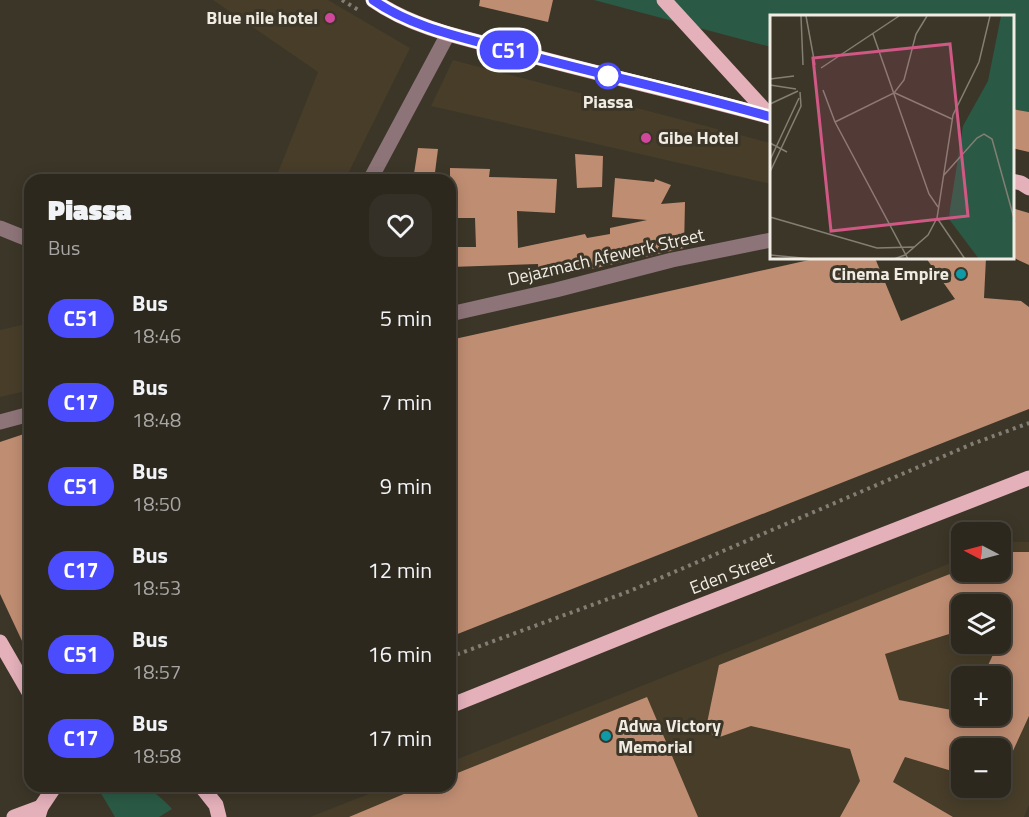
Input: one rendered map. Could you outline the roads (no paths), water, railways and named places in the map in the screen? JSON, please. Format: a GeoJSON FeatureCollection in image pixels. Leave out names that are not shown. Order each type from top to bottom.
{"type":"FeatureCollection","features":[{"type":"Feature","properties":{"kind":"main road"},"geometry":{"type":"LineString","coordinates":[[373,0],[398,14],[448,34],[770,117]]}},
{"type":"Feature","properties":{"kind":"main road"},"geometry":{"type":"LineString","coordinates":[[664,0],[770,116]]}},
{"type":"Feature","properties":{"kind":"main road","name":"Eden Street"},"geometry":{"type":"LineString","coordinates":[[456,704],[1029,478]]}},
{"type":"Feature","properties":{"kind":"main road"},"geometry":{"type":"LineString","coordinates":[[0,642],[24,684]]}},
{"type":"Feature","properties":{"kind":"main road"},"geometry":{"type":"LineString","coordinates":[[14,817],[40,812],[52,792]]}},
{"type":"Feature","properties":{"kind":"main road"},"geometry":{"type":"LineString","coordinates":[[206,792],[216,805],[219,817]]}},
{"type":"Feature","properties":{"kind":"street"},"geometry":{"type":"LineString","coordinates":[[373,174],[448,34]]}},
{"type":"Feature","properties":{"kind":"street"},"geometry":{"type":"LineString","coordinates":[[0,228],[24,238]]}},
{"type":"Feature","properties":{"kind":"street","name":"Dejazmach Afewerk Street"},"geometry":{"type":"LineString","coordinates":[[456,313],[672,260],[770,240]]}},
{"type":"Feature","properties":{"kind":"street"},"geometry":{"type":"LineString","coordinates":[[0,422],[24,416]]}},
{"type":"Feature","properties":{"kind":"place","name":"Blue nile hotel"},"geometry":{"type":"Point","coordinates":[330,18]}},
{"type":"Feature","properties":{"kind":"place","name":"Piassa"},"geometry":{"type":"Point","coordinates":[608,76]}},
{"type":"Feature","properties":{"kind":"place","name":"Gibe Hotel"},"geometry":{"type":"Point","coordinates":[646,138]}},
{"type":"Feature","properties":{"kind":"place","name":"Cinema Empire"},"geometry":{"type":"Point","coordinates":[961,274]}},
{"type":"Feature","properties":{"kind":"place","name":"Adwa Victory Memorial"},"geometry":{"type":"Point","coordinates":[606,736]}}]}
